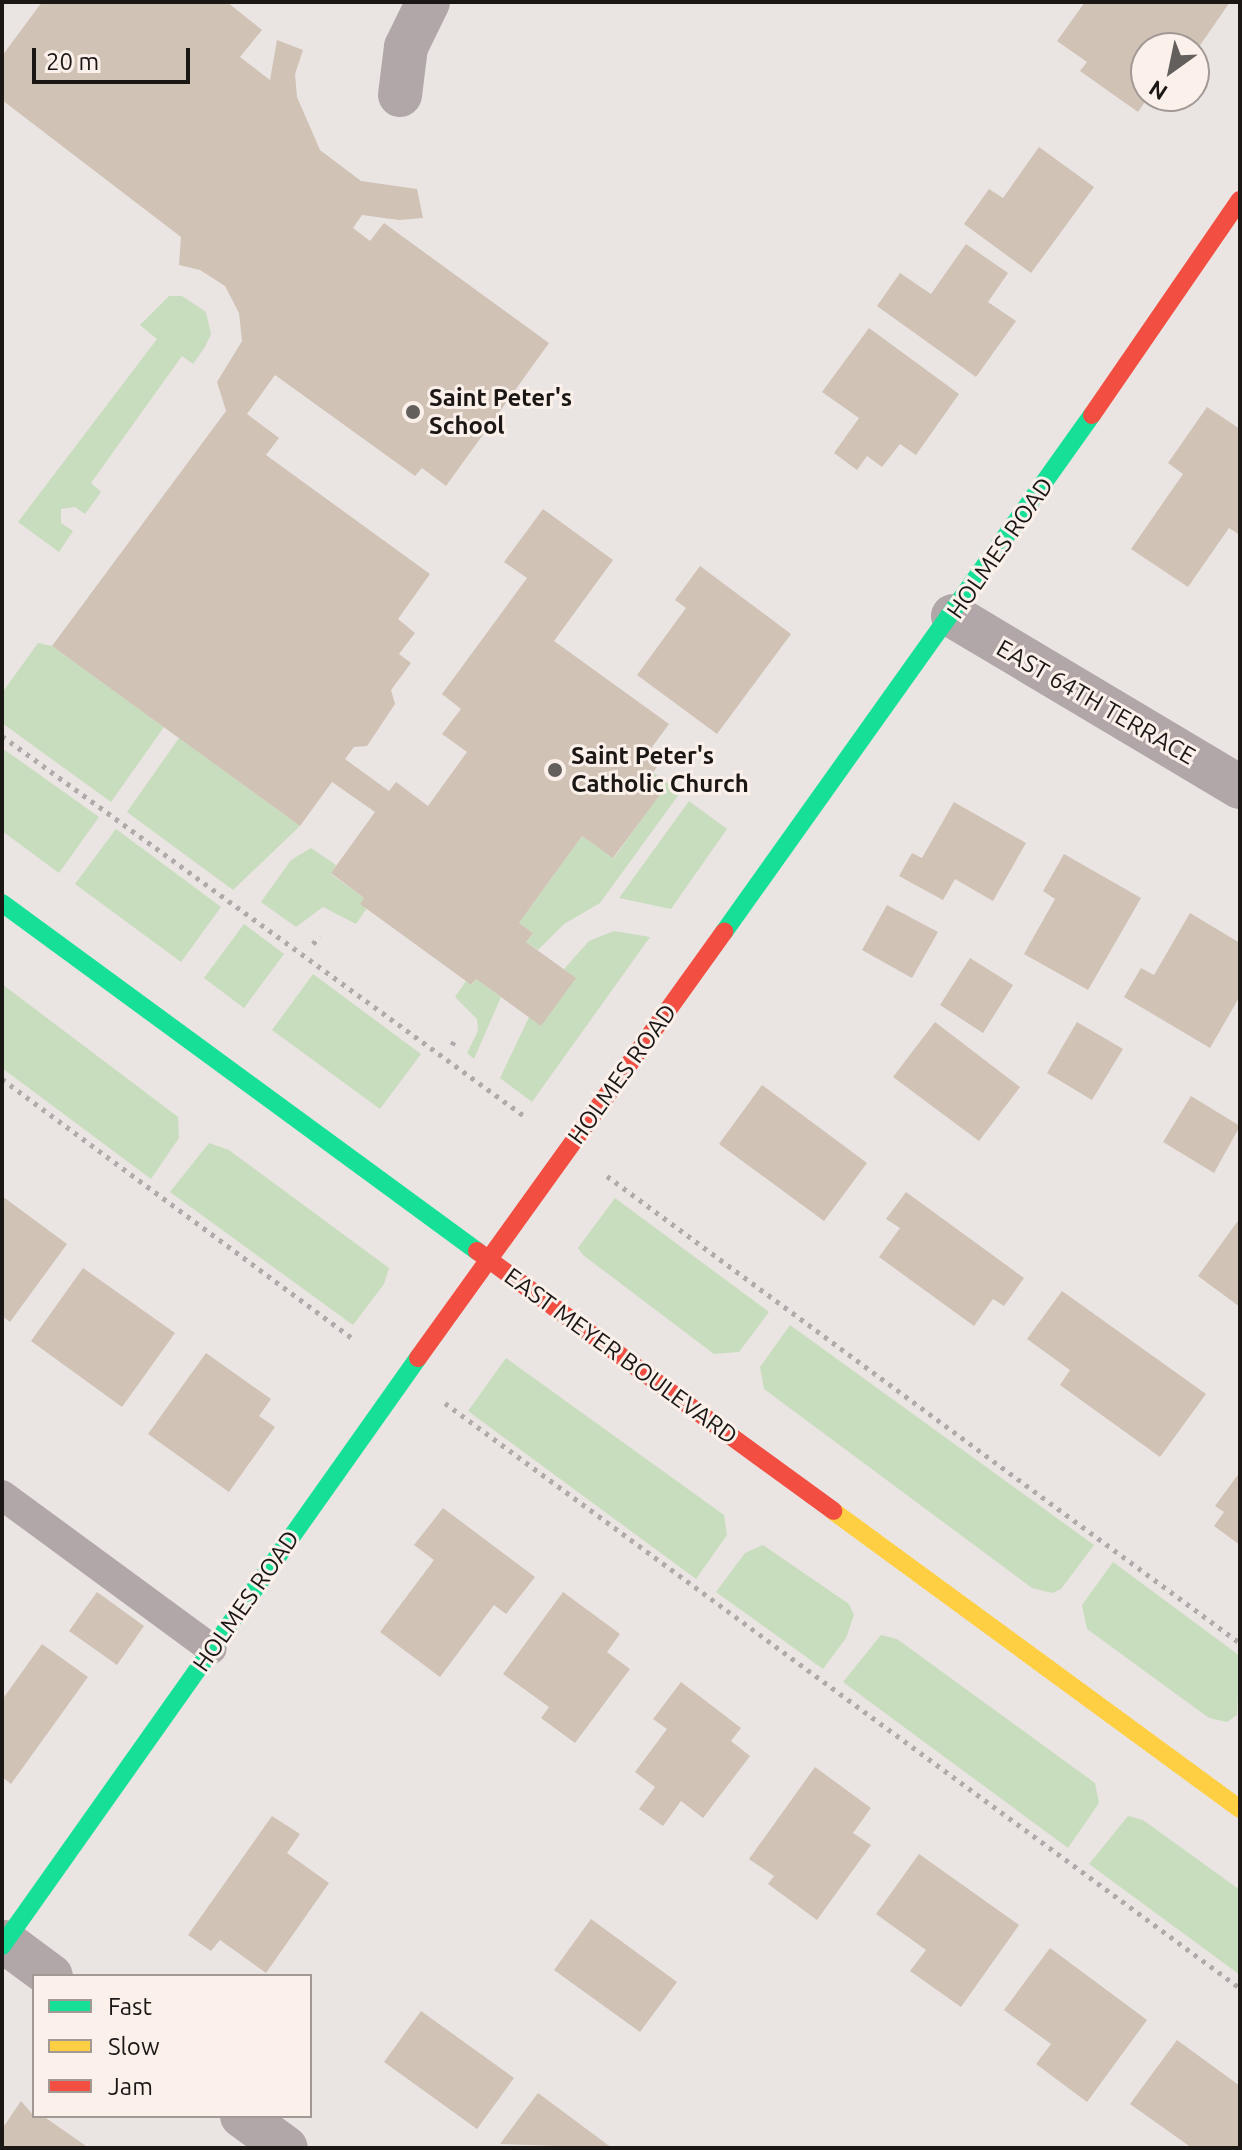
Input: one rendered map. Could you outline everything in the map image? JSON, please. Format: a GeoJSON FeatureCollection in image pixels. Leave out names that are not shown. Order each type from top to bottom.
{"type":"FeatureCollection","features":[{"type":"Feature","properties":{"kind":"main road","name":"HOLMES ROAD"},"geometry":{"type":"LineString","coordinates":[[3,1944],[488,1259],[953,616],[1240,200]]}},
{"type":"Feature","properties":{"kind":"main road","name":"EAST MEYER BOULEVARD"},"geometry":{"type":"LineString","coordinates":[[2,903],[1240,1809]]}},
{"type":"Feature","properties":{"kind":"street"},"geometry":{"type":"LineString","coordinates":[[400,95],[406,47],[428,2]]}},
{"type":"Feature","properties":{"kind":"street","name":"EAST 64TH TERRACE"},"geometry":{"type":"LineString","coordinates":[[953,616],[1240,787]]}},
{"type":"Feature","properties":{"kind":"street"},"geometry":{"type":"LineString","coordinates":[[3,1944],[48,1974]]}},
{"type":"Feature","properties":{"kind":"street"},"geometry":{"type":"LineString","coordinates":[[245,2118],[286,2148]]}},
{"type":"Feature","properties":{"kind":"lane"},"geometry":{"type":"LineString","coordinates":[[2,1495],[212,1649]]}},
{"type":"Feature","properties":{"kind":"path"},"geometry":{"type":"LineString","coordinates":[[2,736],[569,1147],[1240,1643]]}},
{"type":"Feature","properties":{"kind":"path"},"geometry":{"type":"LineString","coordinates":[[313,944],[319,936]]}},
{"type":"Feature","properties":{"kind":"path"},"geometry":{"type":"LineString","coordinates":[[452,1045],[456,1038]]}},
{"type":"Feature","properties":{"kind":"path"},"geometry":{"type":"LineString","coordinates":[[2,1079],[354,1339]]}},
{"type":"Feature","properties":{"kind":"path"},"geometry":{"type":"LineString","coordinates":[[406,1375],[1240,1988]]}},
{"type":"Feature","properties":{"kind":"green space"},"geometry":{"type":"Polygon","coordinates":[[[169,296],[182,296],[206,312],[211,334],[193,364],[182,356],[91,483],[101,492],[85,514],[75,507],[61,509],[61,523],[73,531],[59,552],[18,522],[157,339],[140,325],[169,296]]]}},
{"type":"Feature","properties":{"kind":"green space"},"geometry":{"type":"Polygon","coordinates":[[[38,643],[52,646],[164,727],[111,802],[2,723],[2,693],[38,643]]]}},
{"type":"Feature","properties":{"kind":"green space"},"geometry":{"type":"Polygon","coordinates":[[[179,738],[300,826],[233,890],[127,812],[179,738]]]}},
{"type":"Feature","properties":{"kind":"green space"},"geometry":{"type":"Polygon","coordinates":[[[2,748],[99,817],[59,873],[2,831],[2,748]]]}},
{"type":"Feature","properties":{"kind":"green space"},"geometry":{"type":"Polygon","coordinates":[[[653,772],[680,793],[600,903],[564,924],[538,950],[526,942],[533,933],[519,923],[582,836],[614,858],[661,792],[647,781],[653,772]]]}},
{"type":"Feature","properties":{"kind":"green space"},"geometry":{"type":"Polygon","coordinates":[[[689,801],[727,829],[671,909],[619,898],[689,801]]]}},
{"type":"Feature","properties":{"kind":"green space"},"geometry":{"type":"Polygon","coordinates":[[[116,829],[221,907],[181,962],[75,884],[116,829]]]}},
{"type":"Feature","properties":{"kind":"green space"},"geometry":{"type":"Polygon","coordinates":[[[311,848],[336,865],[331,874],[364,898],[367,908],[356,924],[323,907],[296,927],[261,902],[291,860],[311,848]]]}},
{"type":"Feature","properties":{"kind":"green space"},"geometry":{"type":"Polygon","coordinates":[[[244,924],[284,954],[244,1008],[204,978],[244,924]]]}},
{"type":"Feature","properties":{"kind":"green space"},"geometry":{"type":"Polygon","coordinates":[[[614,931],[650,937],[532,1102],[500,1078],[529,1017],[575,978],[564,969],[589,941],[614,931]]]}},
{"type":"Feature","properties":{"kind":"green space"},"geometry":{"type":"Polygon","coordinates":[[[313,974],[421,1054],[380,1109],[272,1030],[313,974]]]}},
{"type":"Feature","properties":{"kind":"green space"},"geometry":{"type":"Polygon","coordinates":[[[476,979],[501,997],[474,1059],[467,1053],[478,1031],[477,1019],[455,997],[466,981],[472,985],[476,979]]]}},
{"type":"Feature","properties":{"kind":"green space"},"geometry":{"type":"Polygon","coordinates":[[[2,984],[178,1117],[179,1138],[151,1179],[2,1068],[2,984]]]}},
{"type":"Feature","properties":{"kind":"green space"},"geometry":{"type":"Polygon","coordinates":[[[209,1143],[229,1150],[389,1268],[384,1284],[353,1325],[170,1192],[209,1143]]]}},
{"type":"Feature","properties":{"kind":"green space"},"geometry":{"type":"Polygon","coordinates":[[[615,1198],[769,1312],[739,1352],[714,1354],[583,1255],[578,1248],[615,1198]]]}},
{"type":"Feature","properties":{"kind":"green space"},"geometry":{"type":"Polygon","coordinates":[[[790,1325],[1094,1545],[1061,1589],[1052,1593],[1032,1588],[764,1389],[760,1367],[790,1325]]]}},
{"type":"Feature","properties":{"kind":"green space"},"geometry":{"type":"Polygon","coordinates":[[[506,1358],[724,1515],[727,1535],[696,1579],[468,1411],[506,1358]]]}},
{"type":"Feature","properties":{"kind":"green space"},"geometry":{"type":"Polygon","coordinates":[[[763,1545],[849,1604],[854,1615],[846,1638],[823,1669],[716,1592],[745,1553],[763,1545]]]}},
{"type":"Feature","properties":{"kind":"green space"},"geometry":{"type":"Polygon","coordinates":[[[1113,1562],[1240,1656],[1237,1715],[1227,1722],[1209,1718],[1087,1629],[1082,1605],[1113,1562]]]}},
{"type":"Feature","properties":{"kind":"green space"},"geometry":{"type":"Polygon","coordinates":[[[881,1635],[897,1639],[1095,1783],[1099,1803],[1068,1848],[843,1682],[881,1635]]]}},
{"type":"Feature","properties":{"kind":"green space"},"geometry":{"type":"Polygon","coordinates":[[[1128,1816],[1143,1820],[1240,1890],[1240,1975],[1089,1864],[1128,1816]]]}},
{"type":"Feature","properties":{"kind":"building","name":"Saint Peter's School"},"geometry":{"type":"Polygon","coordinates":[[[42,2],[227,2],[262,30],[240,57],[270,80],[277,40],[303,50],[295,74],[297,97],[320,150],[361,181],[417,189],[423,218],[399,220],[362,215],[353,228],[370,241],[384,223],[549,343],[446,486],[422,468],[415,476],[275,375],[247,414],[279,438],[266,455],[430,574],[398,619],[415,633],[399,654],[411,663],[391,690],[395,704],[367,746],[354,747],[345,759],[389,791],[396,782],[428,806],[467,752],[442,734],[461,709],[442,694],[527,578],[504,562],[543,509],[613,560],[554,641],[669,724],[644,758],[657,767],[647,781],[662,792],[613,858],[582,836],[519,923],[533,933],[526,942],[576,978],[541,1026],[476,979],[471,985],[360,904],[364,898],[331,873],[375,812],[332,782],[300,826],[52,646],[226,411],[217,382],[242,341],[239,313],[225,286],[200,270],[179,265],[181,237],[2,100],[2,56],[42,2]]]}},
{"type":"Feature","properties":{"kind":"building"},"geometry":{"type":"Polygon","coordinates":[[[1085,2],[1230,2],[1209,32],[1130,32],[1130,106],[1080,71],[1087,62],[1057,41],[1085,2]]]}},
{"type":"Feature","properties":{"kind":"building"},"geometry":{"type":"Polygon","coordinates":[[[1039,147],[1094,187],[1031,273],[964,224],[989,189],[1003,198],[1039,147]]]}},
{"type":"Feature","properties":{"kind":"building"},"geometry":{"type":"Polygon","coordinates":[[[966,244],[1008,273],[988,302],[1016,321],[976,377],[877,306],[900,273],[931,294],[966,244]]]}},
{"type":"Feature","properties":{"kind":"building"},"geometry":{"type":"Polygon","coordinates":[[[869,328],[959,394],[916,455],[900,444],[882,467],[867,456],[857,470],[834,453],[859,418],[822,392],[869,328]]]}},
{"type":"Feature","properties":{"kind":"building"},"geometry":{"type":"Polygon","coordinates":[[[1207,407],[1240,429],[1240,535],[1229,528],[1188,587],[1131,549],[1183,474],[1168,463],[1207,407]]]}},
{"type":"Feature","properties":{"kind":"building"},"geometry":{"type":"Polygon","coordinates":[[[700,566],[791,634],[717,734],[637,675],[686,608],[675,600],[700,566]]]}},
{"type":"Feature","properties":{"kind":"building"},"geometry":{"type":"Polygon","coordinates":[[[954,802],[1026,843],[993,901],[955,879],[943,900],[899,876],[912,853],[922,858],[954,802]]]}},
{"type":"Feature","properties":{"kind":"building"},"geometry":{"type":"Polygon","coordinates":[[[1064,854],[1141,898],[1088,990],[1024,954],[1055,899],[1043,891],[1064,854]]]}},
{"type":"Feature","properties":{"kind":"building"},"geometry":{"type":"Polygon","coordinates":[[[887,905],[938,932],[912,978],[862,950],[887,905]]]}},
{"type":"Feature","properties":{"kind":"building"},"geometry":{"type":"Polygon","coordinates":[[[1190,913],[1240,943],[1240,996],[1210,1048],[1124,997],[1141,968],[1154,975],[1190,913]]]}},
{"type":"Feature","properties":{"kind":"building"},"geometry":{"type":"Polygon","coordinates":[[[970,958],[1013,985],[983,1033],[940,1005],[970,958]]]}},
{"type":"Feature","properties":{"kind":"building"},"geometry":{"type":"Polygon","coordinates":[[[935,1022],[1020,1087],[979,1141],[893,1077],[935,1022]]]}},
{"type":"Feature","properties":{"kind":"building"},"geometry":{"type":"Polygon","coordinates":[[[1077,1022],[1123,1049],[1092,1100],[1047,1073],[1077,1022]]]}},
{"type":"Feature","properties":{"kind":"building"},"geometry":{"type":"Polygon","coordinates":[[[762,1085],[867,1163],[824,1221],[719,1144],[762,1085]]]}},
{"type":"Feature","properties":{"kind":"building"},"geometry":{"type":"Polygon","coordinates":[[[1191,1096],[1240,1126],[1214,1173],[1163,1142],[1191,1096]]]}},
{"type":"Feature","properties":{"kind":"building"},"geometry":{"type":"Polygon","coordinates":[[[906,1192],[1024,1278],[1004,1306],[993,1299],[974,1326],[879,1257],[900,1228],[886,1219],[906,1192]]]}},
{"type":"Feature","properties":{"kind":"building"},"geometry":{"type":"Polygon","coordinates":[[[2,1196],[67,1244],[10,1322],[2,1316],[2,1196]]]}},
{"type":"Feature","properties":{"kind":"building"},"geometry":{"type":"Polygon","coordinates":[[[1240,1218],[1240,1307],[1198,1276],[1240,1218]]]}},
{"type":"Feature","properties":{"kind":"building"},"geometry":{"type":"Polygon","coordinates":[[[83,1268],[175,1333],[122,1407],[31,1341],[83,1268]]]}},
{"type":"Feature","properties":{"kind":"building"},"geometry":{"type":"Polygon","coordinates":[[[1062,1291],[1206,1394],[1160,1457],[1060,1385],[1070,1370],[1027,1339],[1062,1291]]]}},
{"type":"Feature","properties":{"kind":"building"},"geometry":{"type":"Polygon","coordinates":[[[206,1353],[271,1399],[259,1416],[275,1427],[229,1492],[148,1434],[206,1353]]]}},
{"type":"Feature","properties":{"kind":"building"},"geometry":{"type":"Polygon","coordinates":[[[1240,1472],[1240,1545],[1214,1526],[1224,1512],[1215,1506],[1240,1472]]]}},
{"type":"Feature","properties":{"kind":"building"},"geometry":{"type":"Polygon","coordinates":[[[443,1508],[535,1577],[506,1614],[494,1605],[440,1677],[380,1632],[434,1560],[414,1545],[443,1508]]]}},
{"type":"Feature","properties":{"kind":"building"},"geometry":{"type":"Polygon","coordinates":[[[97,1592],[144,1626],[117,1665],[69,1631],[97,1592]]]}},
{"type":"Feature","properties":{"kind":"building"},"geometry":{"type":"Polygon","coordinates":[[[563,1592],[620,1634],[607,1652],[630,1669],[575,1743],[541,1718],[549,1707],[503,1674],[563,1592]]]}},
{"type":"Feature","properties":{"kind":"building"},"geometry":{"type":"Polygon","coordinates":[[[42,1644],[88,1677],[11,1784],[2,1777],[2,1700],[42,1644]]]}},
{"type":"Feature","properties":{"kind":"building"},"geometry":{"type":"Polygon","coordinates":[[[681,1682],[741,1728],[731,1741],[750,1756],[703,1818],[681,1801],[663,1826],[639,1809],[655,1787],[635,1772],[667,1729],[653,1719],[681,1682]]]}},
{"type":"Feature","properties":{"kind":"building"},"geometry":{"type":"Polygon","coordinates":[[[815,1767],[871,1808],[853,1833],[871,1845],[817,1920],[768,1884],[774,1876],[749,1859],[815,1767]]]}},
{"type":"Feature","properties":{"kind":"building"},"geometry":{"type":"Polygon","coordinates":[[[272,1816],[300,1834],[287,1853],[329,1883],[266,1973],[220,1940],[211,1951],[188,1935],[272,1816]]]}},
{"type":"Feature","properties":{"kind":"building"},"geometry":{"type":"Polygon","coordinates":[[[919,1854],[1019,1925],[961,2007],[910,1971],[926,1950],[876,1914],[919,1854]]]}},
{"type":"Feature","properties":{"kind":"building"},"geometry":{"type":"Polygon","coordinates":[[[591,1919],[677,1982],[640,2032],[554,1970],[591,1919]]]}},
{"type":"Feature","properties":{"kind":"building"},"geometry":{"type":"Polygon","coordinates":[[[1050,1948],[1147,2020],[1087,2102],[1036,2064],[1051,2044],[1004,2010],[1050,1948]]]}},
{"type":"Feature","properties":{"kind":"building"},"geometry":{"type":"Polygon","coordinates":[[[421,2011],[514,2078],[477,2129],[384,2062],[421,2011]]]}},
{"type":"Feature","properties":{"kind":"building"},"geometry":{"type":"Polygon","coordinates":[[[1177,2040],[1240,2086],[1240,2148],[1192,2148],[1130,2104],[1177,2040]]]}},
{"type":"Feature","properties":{"kind":"building"},"geometry":{"type":"Polygon","coordinates":[[[538,2093],[612,2148],[500,2144],[538,2093]]]}},
{"type":"Feature","properties":{"kind":"building"},"geometry":{"type":"Polygon","coordinates":[[[21,2101],[32,2118],[46,2118],[89,2148],[2,2148],[2,2129],[21,2101]]]}},
{"type":"Feature","properties":{"kind":"traffic: fast"},"geometry":{"type":"LineString","coordinates":[[724,932],[1092,415]]}},
{"type":"Feature","properties":{"kind":"traffic: fast"},"geometry":{"type":"LineString","coordinates":[[2,903],[477,1251]]}},
{"type":"Feature","properties":{"kind":"traffic: fast"},"geometry":{"type":"LineString","coordinates":[[2,1946],[418,1358]]}},
{"type":"Feature","properties":{"kind":"traffic: slow"},"geometry":{"type":"LineString","coordinates":[[833,1511],[1240,1809]]}},
{"type":"Feature","properties":{"kind":"traffic: jam"},"geometry":{"type":"LineString","coordinates":[[1092,415],[1240,200]]}},
{"type":"Feature","properties":{"kind":"traffic: jam"},"geometry":{"type":"LineString","coordinates":[[418,1358],[724,932]]}},
{"type":"Feature","properties":{"kind":"traffic: jam"},"geometry":{"type":"LineString","coordinates":[[477,1251],[833,1511]]}},
{"type":"Feature","properties":{"kind":"place","name":"Saint Peter's School"},"geometry":{"type":"Point","coordinates":[413,412]}},
{"type":"Feature","properties":{"kind":"place","name":"Saint Peter's Catholic Church"},"geometry":{"type":"Point","coordinates":[555,770]}}]}
